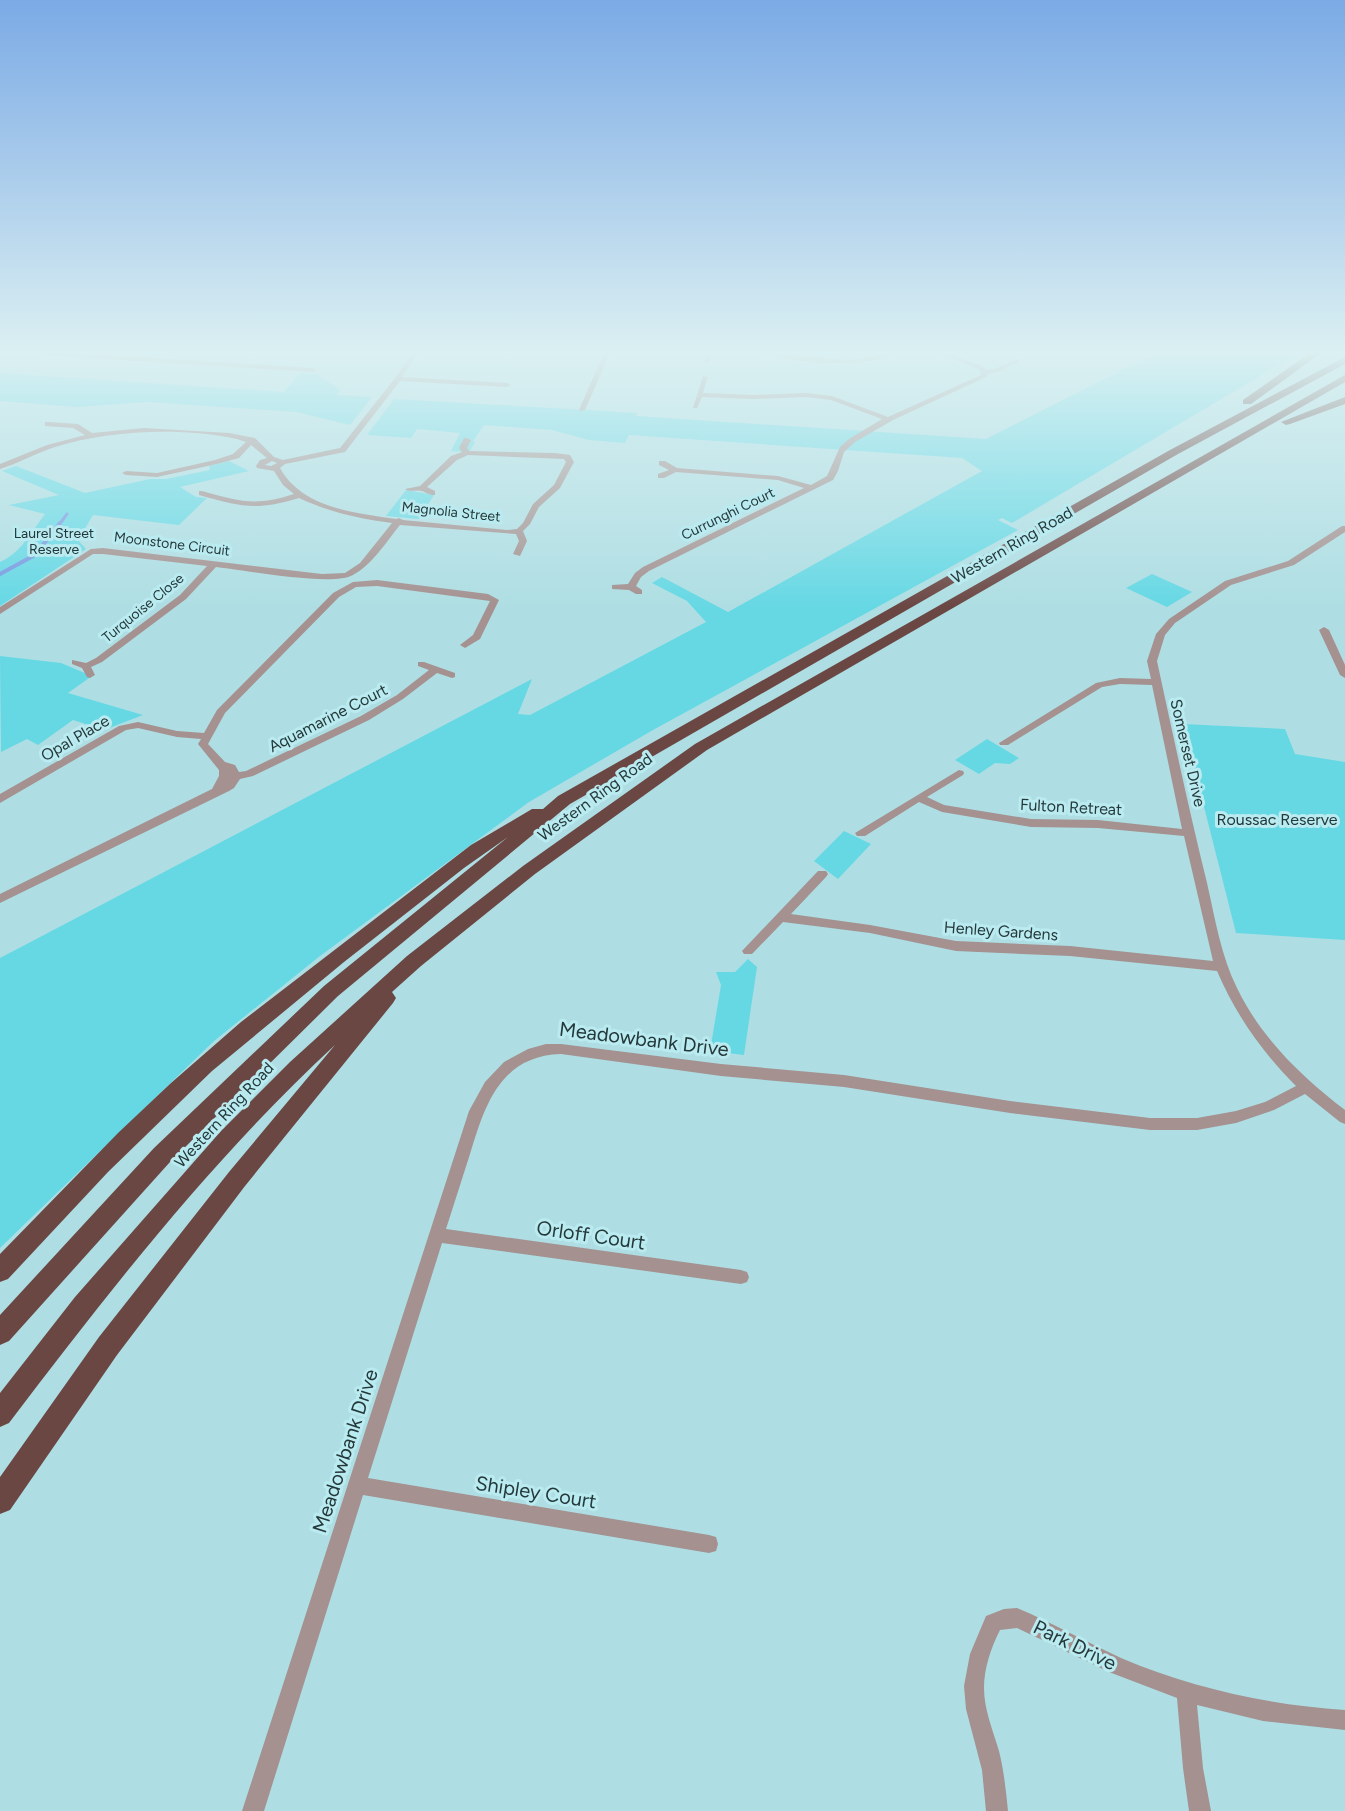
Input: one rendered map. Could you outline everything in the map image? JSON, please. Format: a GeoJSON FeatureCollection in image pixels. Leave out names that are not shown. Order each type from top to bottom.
{"type":"FeatureCollection","features":[{"type":"Feature","properties":{"kind":"highway"},"geometry":{"type":"LineString","coordinates":[[1174,452],[1195,438]]}},
{"type":"Feature","properties":{"kind":"highway","name":"Western Ring Road"},"geometry":{"type":"LineString","coordinates":[[0,1333],[162,1155],[331,991],[564,800],[1201,438]]}},
{"type":"Feature","properties":{"kind":"highway","name":"Western Ring Road"},"geometry":{"type":"LineString","coordinates":[[0,1414],[84,1305],[229,1138],[297,1068],[414,961],[529,870],[701,747],[976,592],[1239,438]]}},
{"type":"Feature","properties":{"kind":"highway"},"geometry":{"type":"LineString","coordinates":[[1173,475],[1251,438]]}},
{"type":"Feature","properties":{"kind":"highway"},"geometry":{"type":"LineString","coordinates":[[0,1271],[61,1204],[205,1066],[325,966],[452,868],[512,825],[564,800]]}},
{"type":"Feature","properties":{"kind":"highway"},"geometry":{"type":"LineString","coordinates":[[0,1500],[123,1328],[237,1179],[357,1036],[414,961]]}},
{"type":"Feature","properties":{"kind":"street"},"geometry":{"type":"LineString","coordinates":[[0,467],[51,446],[81,438]]}},
{"type":"Feature","properties":{"kind":"street"},"geometry":{"type":"LineString","coordinates":[[242,438],[252,440],[263,448],[279,465],[342,450],[352,438]]}},
{"type":"Feature","properties":{"kind":"street","name":"Currunghi Court"},"geometry":{"type":"LineString","coordinates":[[615,587],[635,590],[638,574],[646,569],[830,478],[837,471],[842,450],[857,438]]}},
{"type":"Feature","properties":{"kind":"street"},"geometry":{"type":"LineString","coordinates":[[126,473],[157,475],[217,462],[236,456],[252,440]]}},
{"type":"Feature","properties":{"kind":"street"},"geometry":{"type":"LineString","coordinates":[[422,488],[454,458],[467,453],[463,448],[467,440]]}},
{"type":"Feature","properties":{"kind":"street","name":"Magnolia Street"},"geometry":{"type":"LineString","coordinates":[[272,459],[263,462],[260,466],[264,469],[279,465],[290,487],[300,495],[335,511],[399,520],[519,531],[542,499],[557,486],[570,462],[567,457],[467,453]]}},
{"type":"Feature","properties":{"kind":"street"},"geometry":{"type":"LineString","coordinates":[[662,463],[675,470],[778,478],[811,487]]}},
{"type":"Feature","properties":{"kind":"street"},"geometry":{"type":"LineString","coordinates":[[661,476],[675,470]]}},
{"type":"Feature","properties":{"kind":"street"},"geometry":{"type":"LineString","coordinates":[[409,489],[422,488],[432,493]]}},
{"type":"Feature","properties":{"kind":"street"},"geometry":{"type":"LineString","coordinates":[[202,493],[232,503],[257,507],[300,495]]}},
{"type":"Feature","properties":{"kind":"street"},"geometry":{"type":"LineString","coordinates":[[336,595],[343,579],[363,565],[399,520]]}},
{"type":"Feature","properties":{"kind":"street","name":"Somerset Drive"},"geometry":{"type":"LineString","coordinates":[[1345,528],[1291,563],[1228,583],[1172,621],[1161,634],[1152,661],[1221,967],[1236,1001],[1270,1049],[1307,1088],[1345,1118]]}},
{"type":"Feature","properties":{"kind":"street"},"geometry":{"type":"LineString","coordinates":[[517,554],[523,539],[519,531]]}},
{"type":"Feature","properties":{"kind":"street","name":"Moonstone Circuit"},"geometry":{"type":"LineString","coordinates":[[0,611],[92,552],[103,551],[378,583],[488,597],[495,600],[477,637],[468,648],[452,644]]}},
{"type":"Feature","properties":{"kind":"street","name":"Turquoise Close"},"geometry":{"type":"LineString","coordinates":[[75,662],[88,671],[99,660],[183,597],[214,564]]}},
{"type":"Feature","properties":{"kind":"street"},"geometry":{"type":"LineString","coordinates":[[0,899],[230,786],[231,767],[222,765],[203,744],[221,712],[336,595],[357,581],[363,565]]}},
{"type":"Feature","properties":{"kind":"street"},"geometry":{"type":"LineString","coordinates":[[1324,630],[1345,675]]}},
{"type":"Feature","properties":{"kind":"street"},"geometry":{"type":"LineString","coordinates":[[421,664],[452,675]]}},
{"type":"Feature","properties":{"kind":"street","name":"Aquamarine Court"},"geometry":{"type":"LineString","coordinates":[[230,777],[249,774],[365,718],[400,697],[436,669]]}},
{"type":"Feature","properties":{"kind":"street"},"geometry":{"type":"LineString","coordinates":[[1004,743],[1099,684],[1120,681],[1155,682]]}},
{"type":"Feature","properties":{"kind":"street","name":"Opal Place"},"geometry":{"type":"LineString","coordinates":[[0,799],[123,728],[138,725],[177,734],[207,736]]}},
{"type":"Feature","properties":{"kind":"street"},"geometry":{"type":"LineString","coordinates":[[861,833],[959,773]]}},
{"type":"Feature","properties":{"kind":"street","name":"Fulton Retreat"},"geometry":{"type":"LineString","coordinates":[[919,798],[942,808],[1031,823],[1098,824],[1189,833]]}},
{"type":"Feature","properties":{"kind":"street"},"geometry":{"type":"LineString","coordinates":[[748,951],[822,874]]}},
{"type":"Feature","properties":{"kind":"street","name":"Henley Gardens"},"geometry":{"type":"LineString","coordinates":[[781,917],[870,929],[956,946],[1070,951],[1221,967]]}},
{"type":"Feature","properties":{"kind":"street","name":"Meadowbank Drive"},"geometry":{"type":"LineString","coordinates":[[253,1811],[482,1096],[493,1081],[524,1054],[548,1048],[721,1070],[844,1081],[1022,1109],[1150,1125],[1197,1124],[1236,1117],[1269,1106],[1307,1088]]}},
{"type":"Feature","properties":{"kind":"street","name":"Orloff Court"},"geometry":{"type":"LineString","coordinates":[[436,1235],[741,1277]]}},
{"type":"Feature","properties":{"kind":"street","name":"Shipley Court"},"geometry":{"type":"LineString","coordinates":[[356,1485],[709,1544]]}},
{"type":"Feature","properties":{"kind":"street","name":"Park Drive"},"geometry":{"type":"LineString","coordinates":[[997,1811],[993,1772],[977,1710],[974,1687],[985,1639],[993,1623],[1004,1619],[1017,1618],[1129,1671],[1186,1692],[1265,1712],[1345,1720]]}},
{"type":"Feature","properties":{"kind":"street"},"geometry":{"type":"LineString","coordinates":[[1186,1692],[1193,1768],[1200,1811]]}},
{"type":"Feature","properties":{"kind":"green space"},"geometry":{"type":"Polygon","coordinates":[[[458,438],[475,438],[469,452],[451,451],[458,438]]]}},
{"type":"Feature","properties":{"kind":"green space"},"geometry":{"type":"Polygon","coordinates":[[[580,438],[628,438],[625,443],[580,438]]]}},
{"type":"Feature","properties":{"kind":"green space"},"geometry":{"type":"Polygon","coordinates":[[[665,438],[1156,438],[1012,523],[1002,518],[998,520],[1018,530],[653,730],[529,802],[320,956],[214,1041],[0,1248],[0,958],[532,679],[518,714],[530,715],[706,622],[687,601],[652,583],[662,577],[728,612],[982,471],[962,458],[665,438]]]}},
{"type":"Feature","properties":{"kind":"green space","name":"Laurel Street Reserve"},"geometry":{"type":"Polygon","coordinates":[[[229,461],[249,471],[180,487],[196,497],[207,498],[179,525],[93,515],[78,540],[86,549],[0,606],[0,562],[20,548],[45,514],[9,505],[59,495],[2,471],[16,466],[85,493],[150,479],[166,479],[210,470],[209,466],[229,461]]]}},
{"type":"Feature","properties":{"kind":"green space"},"geometry":{"type":"Polygon","coordinates":[[[406,490],[434,495],[419,519],[386,516],[406,490]]]}},
{"type":"Feature","properties":{"kind":"green space"},"geometry":{"type":"Polygon","coordinates":[[[1152,574],[1192,592],[1167,607],[1126,588],[1152,574]]]}},
{"type":"Feature","properties":{"kind":"green space"},"geometry":{"type":"Polygon","coordinates":[[[0,656],[61,663],[92,676],[68,693],[143,715],[104,730],[73,720],[38,745],[27,739],[1,752],[0,656]]]}},
{"type":"Feature","properties":{"kind":"green space","name":"Roussac Reserve"},"geometry":{"type":"Polygon","coordinates":[[[1183,724],[1285,729],[1295,754],[1345,762],[1345,940],[1236,933],[1183,724]]]}},
{"type":"Feature","properties":{"kind":"green space"},"geometry":{"type":"Polygon","coordinates":[[[987,739],[1019,758],[1010,764],[995,763],[979,774],[955,760],[987,739]]]}},
{"type":"Feature","properties":{"kind":"green space"},"geometry":{"type":"Polygon","coordinates":[[[844,831],[871,844],[838,879],[814,861],[844,831]]]}},
{"type":"Feature","properties":{"kind":"green space"},"geometry":{"type":"Polygon","coordinates":[[[748,959],[757,967],[744,1055],[710,1051],[721,985],[716,972],[735,972],[748,959]]]}},
{"type":"Feature","properties":{"kind":"waterway"},"geometry":{"type":"LineString","coordinates":[[59,525],[67,514]]}},
{"type":"Feature","properties":{"kind":"waterway"},"geometry":{"type":"LineString","coordinates":[[0,574],[35,555],[60,523]]}}]}
